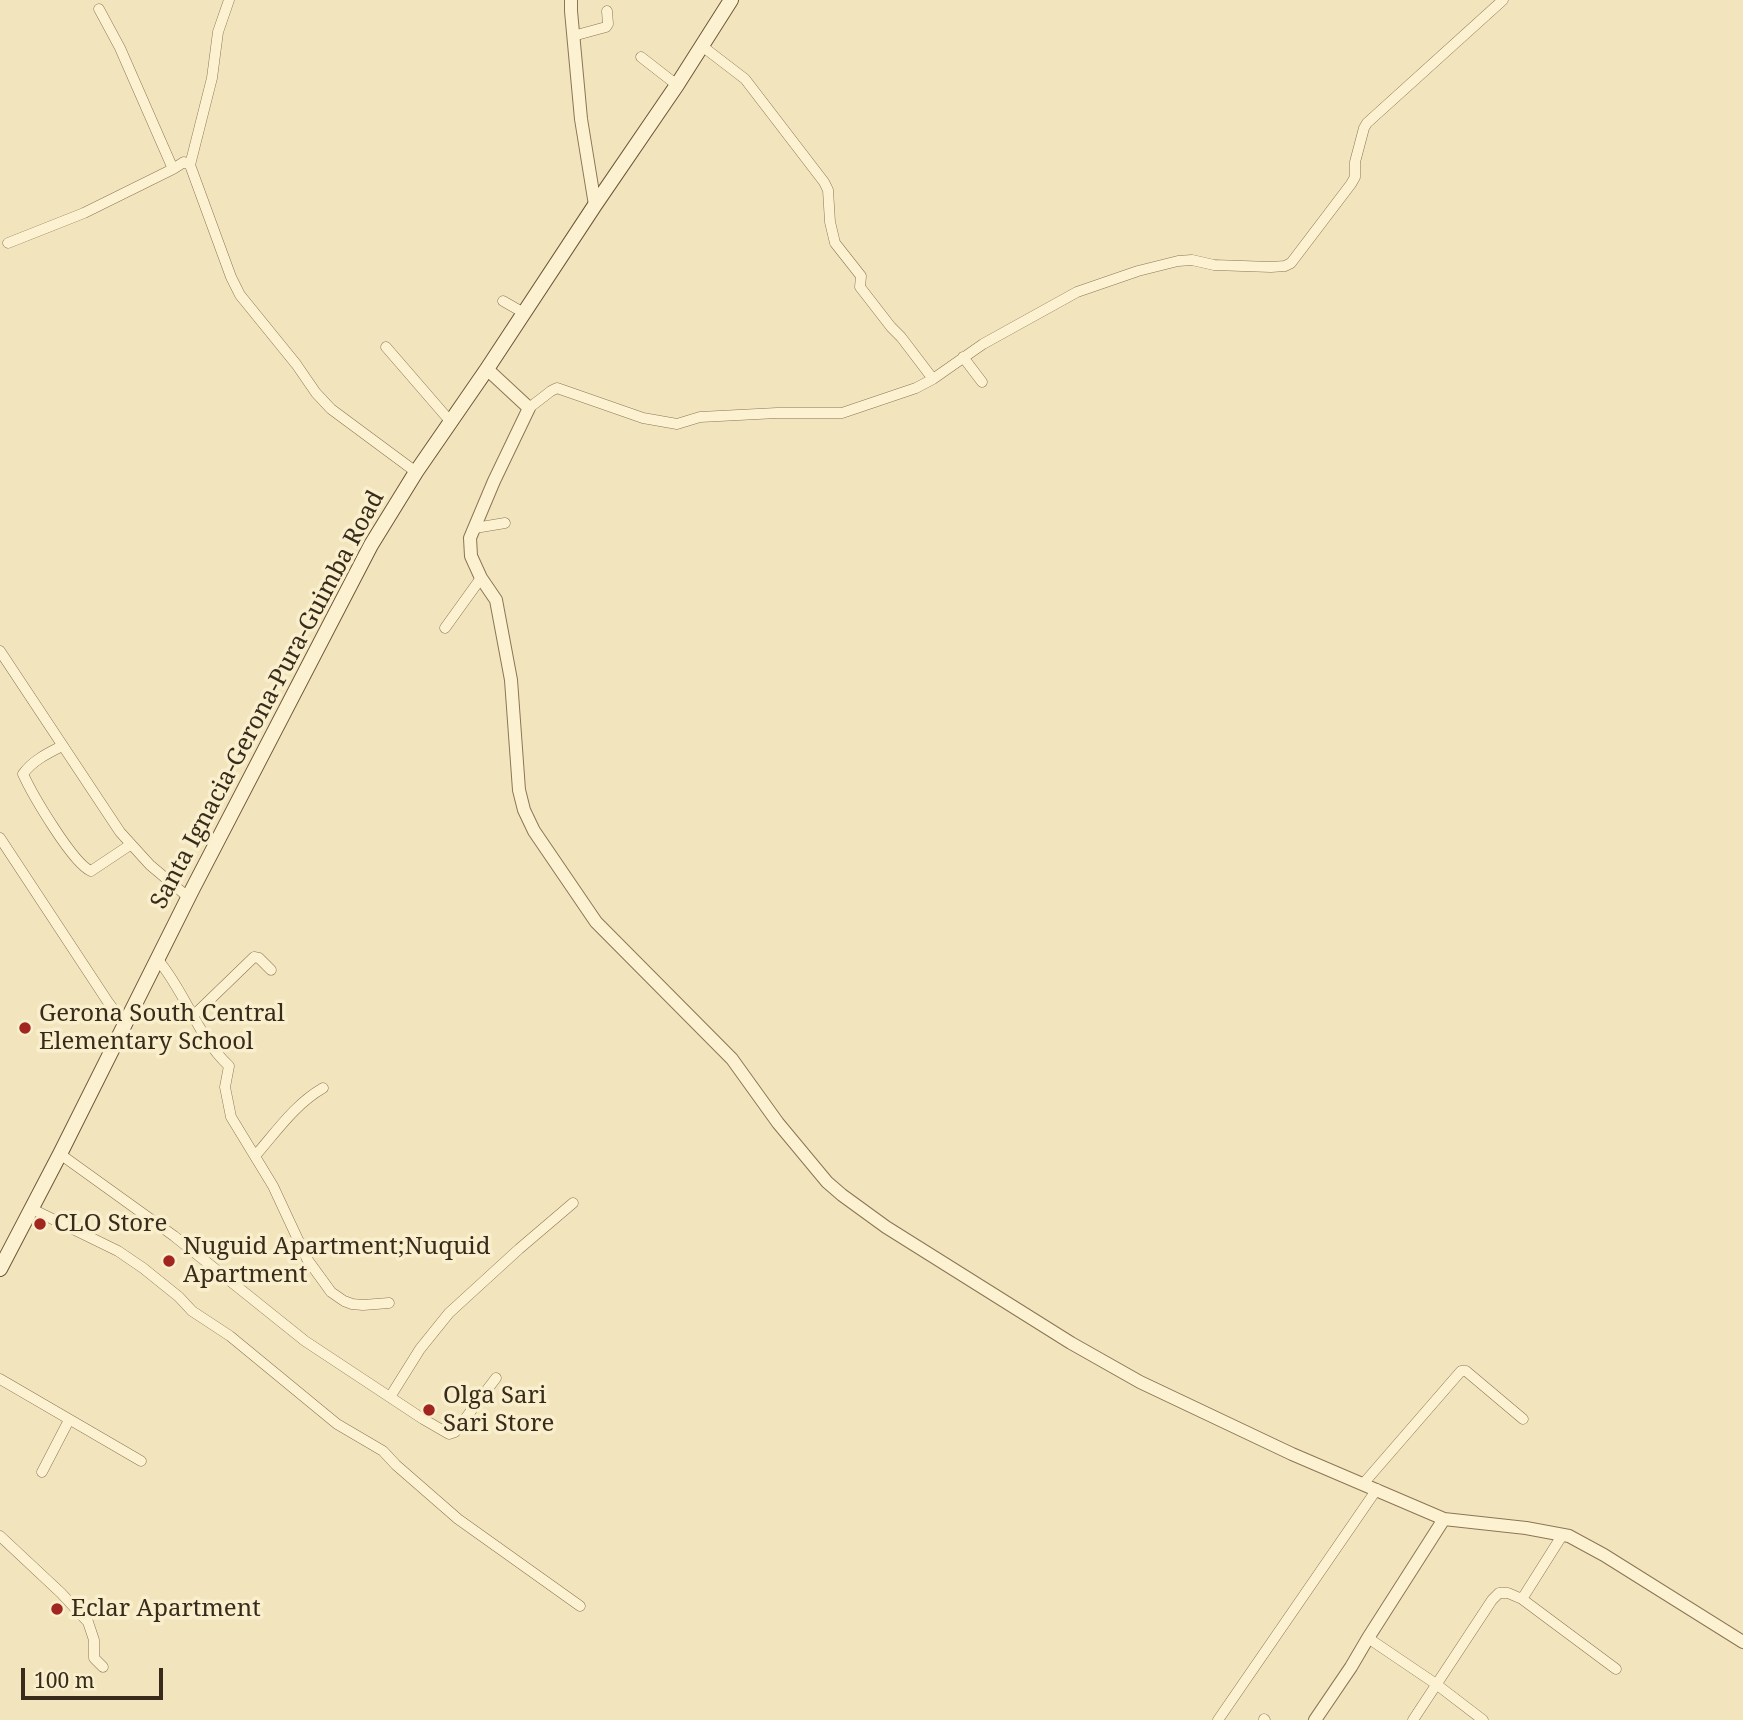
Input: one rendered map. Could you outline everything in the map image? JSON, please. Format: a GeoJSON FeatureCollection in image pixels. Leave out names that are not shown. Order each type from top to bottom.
{"type":"FeatureCollection","features":[{"type":"Feature","properties":{"kind":"main road","name":"Santa Ignacia-Gerona-Pura-Guimba Road"},"geometry":{"type":"LineString","coordinates":[[0,1269],[370,545],[732,0]]}},
{"type":"Feature","properties":{"kind":"street"},"geometry":{"type":"LineString","coordinates":[[229,0],[218,32],[212,78],[190,165],[231,277],[240,295],[316,393],[331,408],[416,472]]}},
{"type":"Feature","properties":{"kind":"street"},"geometry":{"type":"LineString","coordinates":[[571,0],[581,119],[595,205]]}},
{"type":"Feature","properties":{"kind":"street"},"geometry":{"type":"LineString","coordinates":[[1503,0],[1367,123],[1351,184],[1291,264],[1271,267],[1214,265],[1192,260],[1138,271],[1077,292],[983,344],[916,388],[842,413],[700,417],[677,424],[643,418],[557,388],[529,408],[470,538],[471,556],[481,578],[496,600],[511,680],[519,790],[524,810],[534,831],[596,922],[732,1059],[778,1123],[827,1182],[842,1195],[886,1227],[1071,1343],[1140,1382],[1292,1454],[1444,1519],[1563,1534],[1579,1540],[1743,1643]]}},
{"type":"Feature","properties":{"kind":"street"},"geometry":{"type":"LineString","coordinates":[[99,9],[120,48],[173,169]]}},
{"type":"Feature","properties":{"kind":"street"},"geometry":{"type":"LineString","coordinates":[[573,36],[606,27],[607,11]]}},
{"type":"Feature","properties":{"kind":"street"},"geometry":{"type":"LineString","coordinates":[[702,46],[745,79],[824,182],[828,190],[830,222],[835,243],[861,276],[860,287],[933,379]]}},
{"type":"Feature","properties":{"kind":"street"},"geometry":{"type":"LineString","coordinates":[[641,57],[677,85]]}},
{"type":"Feature","properties":{"kind":"street"},"geometry":{"type":"LineString","coordinates":[[8,243],[84,213],[184,162],[190,165]]}},
{"type":"Feature","properties":{"kind":"street"},"geometry":{"type":"LineString","coordinates":[[503,301],[524,313]]}},
{"type":"Feature","properties":{"kind":"street"},"geometry":{"type":"LineString","coordinates":[[386,347],[450,421]]}},
{"type":"Feature","properties":{"kind":"street"},"geometry":{"type":"LineString","coordinates":[[963,357],[982,382]]}},
{"type":"Feature","properties":{"kind":"street"},"geometry":{"type":"LineString","coordinates":[[487,369],[529,408]]}},
{"type":"Feature","properties":{"kind":"street"},"geometry":{"type":"LineString","coordinates":[[475,528],[505,523]]}},
{"type":"Feature","properties":{"kind":"street"},"geometry":{"type":"LineString","coordinates":[[445,628],[481,578]]}},
{"type":"Feature","properties":{"kind":"street"},"geometry":{"type":"LineString","coordinates":[[0,651],[100,805],[130,845],[188,897]]}},
{"type":"Feature","properties":{"kind":"street"},"geometry":{"type":"LineString","coordinates":[[62,746],[41,757],[23,774],[58,833],[80,864],[90,871],[130,845]]}},
{"type":"Feature","properties":{"kind":"street"},"geometry":{"type":"LineString","coordinates":[[0,838],[108,1002],[127,1020]]}},
{"type":"Feature","properties":{"kind":"street"},"geometry":{"type":"LineString","coordinates":[[193,1016],[254,957],[259,958],[271,970]]}},
{"type":"Feature","properties":{"kind":"street"},"geometry":{"type":"LineString","coordinates":[[158,960],[170,974],[201,1031],[229,1066],[225,1087],[229,1111],[273,1186],[307,1259],[331,1292],[352,1304],[389,1303]]}},
{"type":"Feature","properties":{"kind":"street"},"geometry":{"type":"LineString","coordinates":[[255,1156],[300,1104],[323,1088]]}},
{"type":"Feature","properties":{"kind":"street"},"geometry":{"type":"LineString","coordinates":[[60,1154],[174,1236],[341,1367],[449,1434],[454,1432],[496,1378]]}},
{"type":"Feature","properties":{"kind":"street"},"geometry":{"type":"LineString","coordinates":[[390,1397],[420,1349],[449,1313],[573,1203]]}},
{"type":"Feature","properties":{"kind":"street"},"geometry":{"type":"LineString","coordinates":[[32,1209],[118,1251],[143,1268],[192,1311],[230,1336],[337,1424],[383,1451],[458,1519],[580,1606]]}},
{"type":"Feature","properties":{"kind":"street"},"geometry":{"type":"LineString","coordinates":[[1363,1484],[1461,1371],[1466,1371],[1523,1419]]}},
{"type":"Feature","properties":{"kind":"street"},"geometry":{"type":"LineString","coordinates":[[0,1379],[141,1461]]}},
{"type":"Feature","properties":{"kind":"street"},"geometry":{"type":"LineString","coordinates":[[42,1472],[69,1420]]}},
{"type":"Feature","properties":{"kind":"street"},"geometry":{"type":"LineString","coordinates":[[1218,1720],[1377,1489]]}},
{"type":"Feature","properties":{"kind":"street"},"geometry":{"type":"LineString","coordinates":[[1315,1720],[1444,1519]]}},
{"type":"Feature","properties":{"kind":"street"},"geometry":{"type":"LineString","coordinates":[[1522,1599],[1563,1534]]}},
{"type":"Feature","properties":{"kind":"street"},"geometry":{"type":"LineString","coordinates":[[0,1536],[88,1622],[94,1640],[94,1657],[103,1667]]}},
{"type":"Feature","properties":{"kind":"street"},"geometry":{"type":"LineString","coordinates":[[1413,1720],[1495,1596],[1502,1592],[1522,1599],[1616,1669]]}},
{"type":"Feature","properties":{"kind":"street"},"geometry":{"type":"LineString","coordinates":[[1368,1638],[1483,1720]]}},
{"type":"Feature","properties":{"kind":"place","name":"Gerona South Central Elementary School"},"geometry":{"type":"Point","coordinates":[25,1028]}},
{"type":"Feature","properties":{"kind":"place","name":"CLO Store"},"geometry":{"type":"Point","coordinates":[40,1224]}},
{"type":"Feature","properties":{"kind":"place","name":"Nuguid Apartment;Nuquid Apartment"},"geometry":{"type":"Point","coordinates":[169,1261]}},
{"type":"Feature","properties":{"kind":"place","name":"Olga Sari Sari Store"},"geometry":{"type":"Point","coordinates":[429,1410]}},
{"type":"Feature","properties":{"kind":"place","name":"Eclar Apartment"},"geometry":{"type":"Point","coordinates":[57,1609]}}]}
